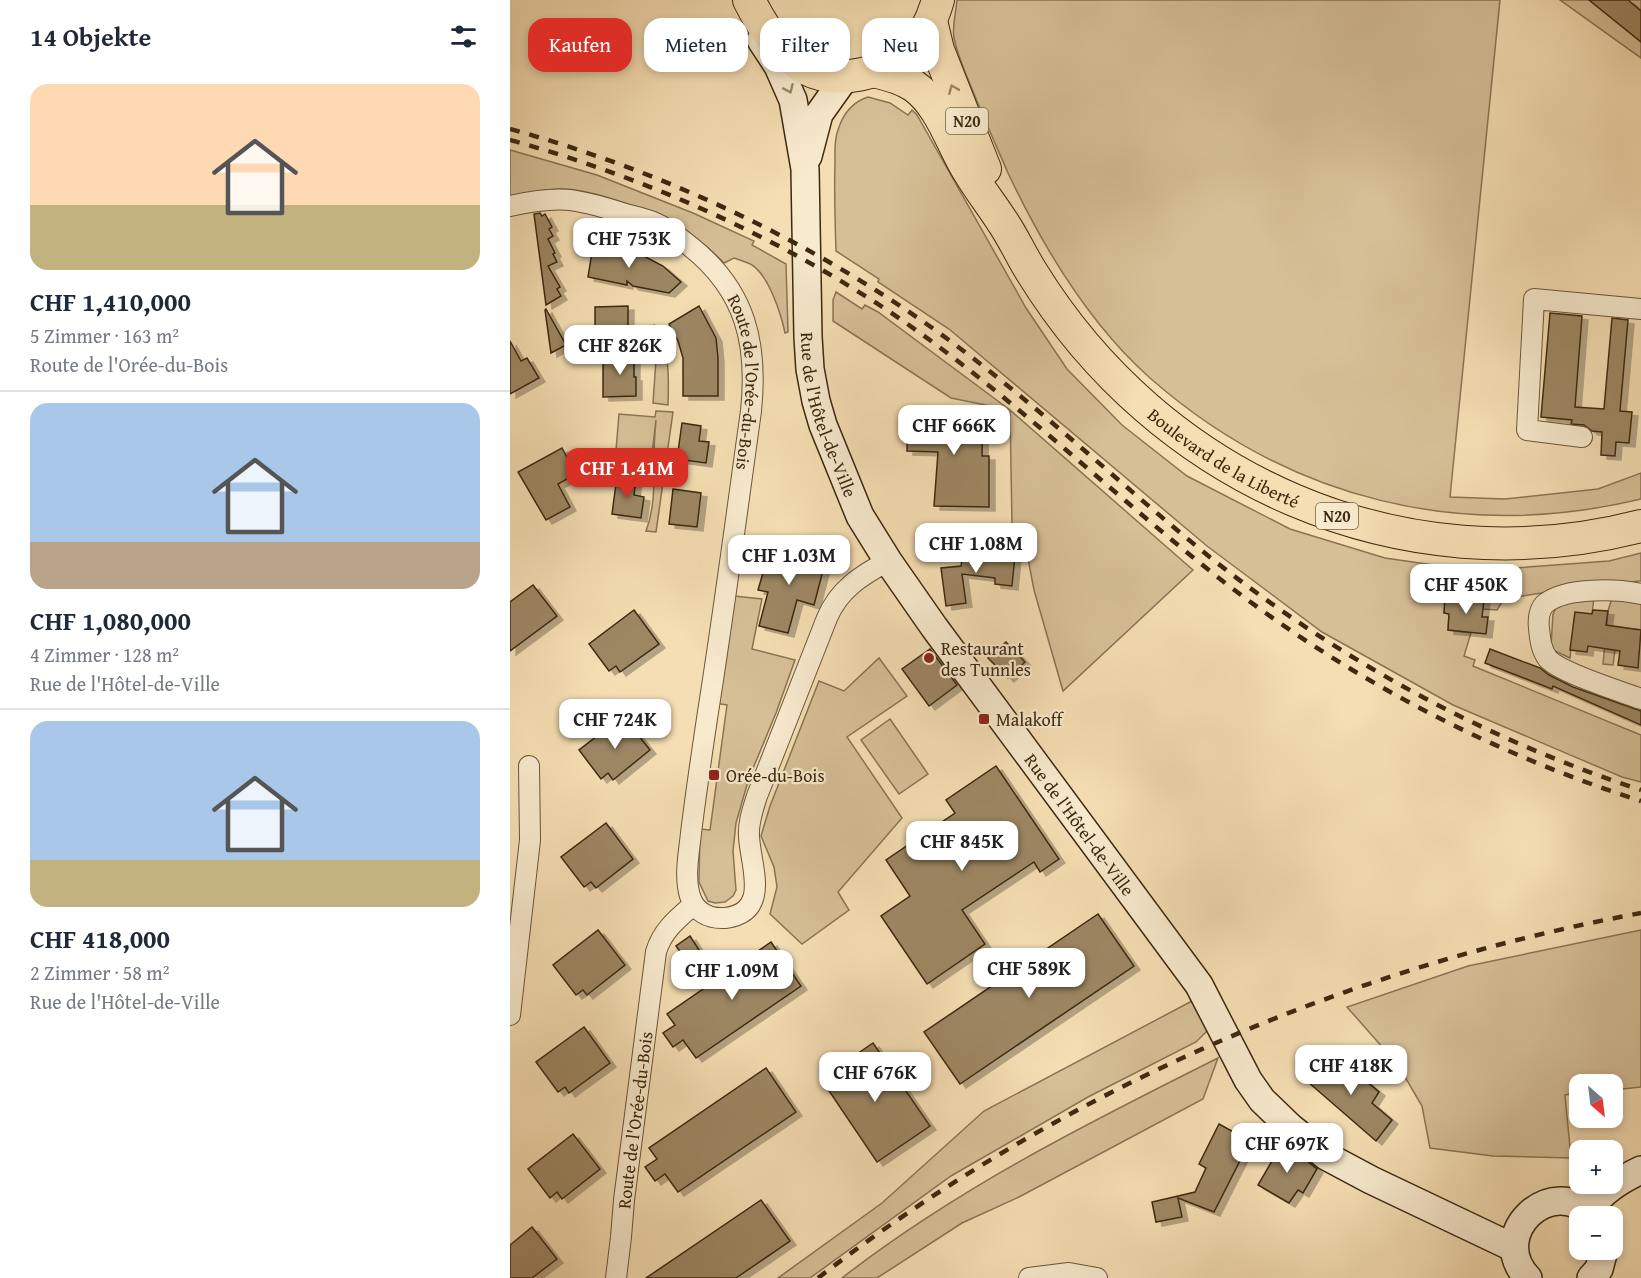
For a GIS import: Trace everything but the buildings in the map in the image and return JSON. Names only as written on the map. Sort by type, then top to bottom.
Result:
[{"type":"main road","name":"N20","points":[[747,0],[775,42],[800,66],[821,75],[860,73],[896,61],[922,36],[935,10]]},
{"type":"main road","name":"Rue de l'Hôtel-de-Ville","points":[[747,0],[747,16],[751,25],[778,66],[793,100],[805,169],[810,369],[823,425],[860,516],[934,627],[1199,985],[1248,1080],[1262,1100],[1290,1127],[1326,1156],[1390,1190],[1514,1248]]},
{"type":"main road","name":"Boulevard de la Liberté","points":[[935,10],[938,50],[975,142],[1003,222]]},
{"type":"main road","name":"Rue de l'Hôtel-de-Ville","points":[[805,169],[819,114],[860,73]]},
{"type":"main road","name":"Boulevard de la Liberté","points":[[860,73],[895,76],[914,87],[926,98],[935,109],[968,172],[1003,222],[1053,304],[1085,346],[1114,379],[1152,414],[1204,452],[1247,478],[1316,510],[1355,522],[1395,532],[1450,540],[1531,543],[1617,532],[1641,526]]},
{"type":"main road","points":[[1595,1206],[1602,1193],[1641,1170]]},
{"type":"main road","points":[[1528,1278],[1519,1267],[1514,1248],[1515,1236],[1520,1226],[1534,1209],[1545,1204],[1567,1202],[1575,1206]]},
{"type":"main road","points":[[1591,1278],[1599,1269],[1601,1260]]},
{"type":"street","name":"Route de l'Orée-du-Bois","points":[[510,206],[559,198],[581,200],[654,222],[681,239],[718,271],[734,296],[749,333],[753,357],[754,381],[694,804],[688,866],[688,885],[693,905],[668,928],[658,942],[625,1191],[616,1278]]},
{"type":"street","points":[[1582,437],[1527,430],[1534,299],[1641,309]]},
{"type":"street","points":[[693,905],[706,915],[718,918],[740,913],[750,904],[756,886],[749,835],[751,814],[827,618],[846,589],[860,577],[888,561]]},
{"type":"street","points":[[1641,594],[1589,591],[1560,597],[1545,603],[1541,608],[1539,624],[1543,651],[1550,660],[1561,668],[1641,699]]},
{"type":"street","points":[[510,1015],[530,840],[529,766]]},
{"type":"street","points":[[1029,1278],[1069,1273],[1097,1278]]},
{"type":"shaded area","points":[[957,0],[1500,0],[1450,497],[1505,499],[1598,489],[1641,473],[1641,499],[1574,511],[1508,515],[1444,512],[1380,500],[1319,481],[1260,454],[1204,420],[1150,378],[1107,333],[1069,283],[1036,229],[1008,173],[955,44],[954,24]]},
{"type":"shaded area","points":[[1560,0],[1641,0],[1641,58]]},
{"type":"shaded area","points":[[868,97],[890,103],[908,115],[912,110],[917,115],[1026,308],[1067,369],[1122,425],[1187,476],[1290,529],[1385,558],[1475,571],[1609,561],[1641,553],[1641,581],[1592,585],[1504,599],[1497,610],[1483,609],[1484,600],[1446,596],[1444,613],[1449,614],[1448,630],[1471,633],[1464,656],[1475,660],[1473,666],[1641,735],[1641,782],[1622,777],[1453,705],[1322,632],[1207,546],[949,329],[836,251],[836,138],[849,109]]},
{"type":"shaded area","points":[[510,150],[597,175],[693,213],[754,241],[752,245],[786,264],[788,332],[785,333],[769,286],[758,270],[734,258],[724,263],[698,239],[657,215],[609,198],[576,190],[550,189],[510,198]]},
{"type":"shaded area","points":[[836,292],[862,309],[865,305],[878,312],[1010,410],[951,398],[833,321],[833,300]]},
{"type":"shaded area","points":[[654,325],[666,354],[668,405],[653,403],[656,360],[645,333]]},
{"type":"shaded area","points":[[1010,410],[1193,570],[1063,691],[1034,590],[1026,548],[1012,526]]},
{"type":"shaded area","points":[[656,411],[673,412],[656,532],[646,531],[653,495],[656,420],[652,453],[616,450],[619,414],[655,417]]},
{"type":"shaded area","points":[[734,596],[762,599],[752,649],[795,660],[749,778],[736,823],[733,851],[736,890],[733,896],[725,902],[715,903],[708,901],[699,882],[700,829],[710,830],[727,705],[714,703]]},
{"type":"shaded area","points":[[1594,597],[1592,614],[1575,613],[1570,658],[1553,650],[1551,646],[1553,614],[1557,606]]},
{"type":"shaded area","points":[[1612,598],[1641,604],[1641,630],[1618,627],[1613,665],[1603,664],[1608,611]]},
{"type":"shaded area","points":[[879,658],[907,696],[847,737],[902,818],[838,892],[849,910],[802,944],[770,914],[777,887],[774,867],[761,836],[770,806],[819,681],[844,691]]},
{"type":"shaded area","points":[[890,719],[928,774],[899,794],[861,740]]},
{"type":"shaded area","points":[[1641,930],[1641,1087],[1623,1089],[1623,1074],[1569,1074],[1569,1094],[1565,1095],[1569,1158],[1493,1156],[1430,1148],[1422,1106],[1398,1065],[1347,1007],[1468,966]]},
{"type":"shaded area","points":[[1192,1001],[1203,1009],[1209,1029],[1196,1042],[1088,1097],[951,1176],[810,1278],[778,1278],[882,1203],[984,1111]]},
{"type":"shaded area","points":[[1218,1058],[1203,1099],[1019,1197],[962,1223],[877,1278],[842,1278],[886,1245],[978,1186],[1072,1132]]},
{"type":"railway","points":[[510,129],[617,163],[670,184],[773,231],[822,258],[871,287],[957,346],[1033,406],[1216,562],[1314,633],[1418,695],[1472,722],[1584,770],[1641,790]]},
{"type":"railway","points":[[510,140],[659,190],[754,233],[846,284],[890,312],[973,373],[1210,571],[1309,643],[1415,706],[1470,733],[1583,781],[1641,801]]},
{"type":"railway","points":[[818,1278],[910,1211],[1006,1150],[1106,1095],[1208,1046],[1313,1004],[1421,967],[1530,937],[1641,913]]},
{"type":"place","name":"Restaurant des Tunnles","points":[[929,658]]},
{"type":"place","name":"Malakoff","points":[[984,719]]},
{"type":"place","name":"Orée-du-Bois","points":[[714,775]]}]
